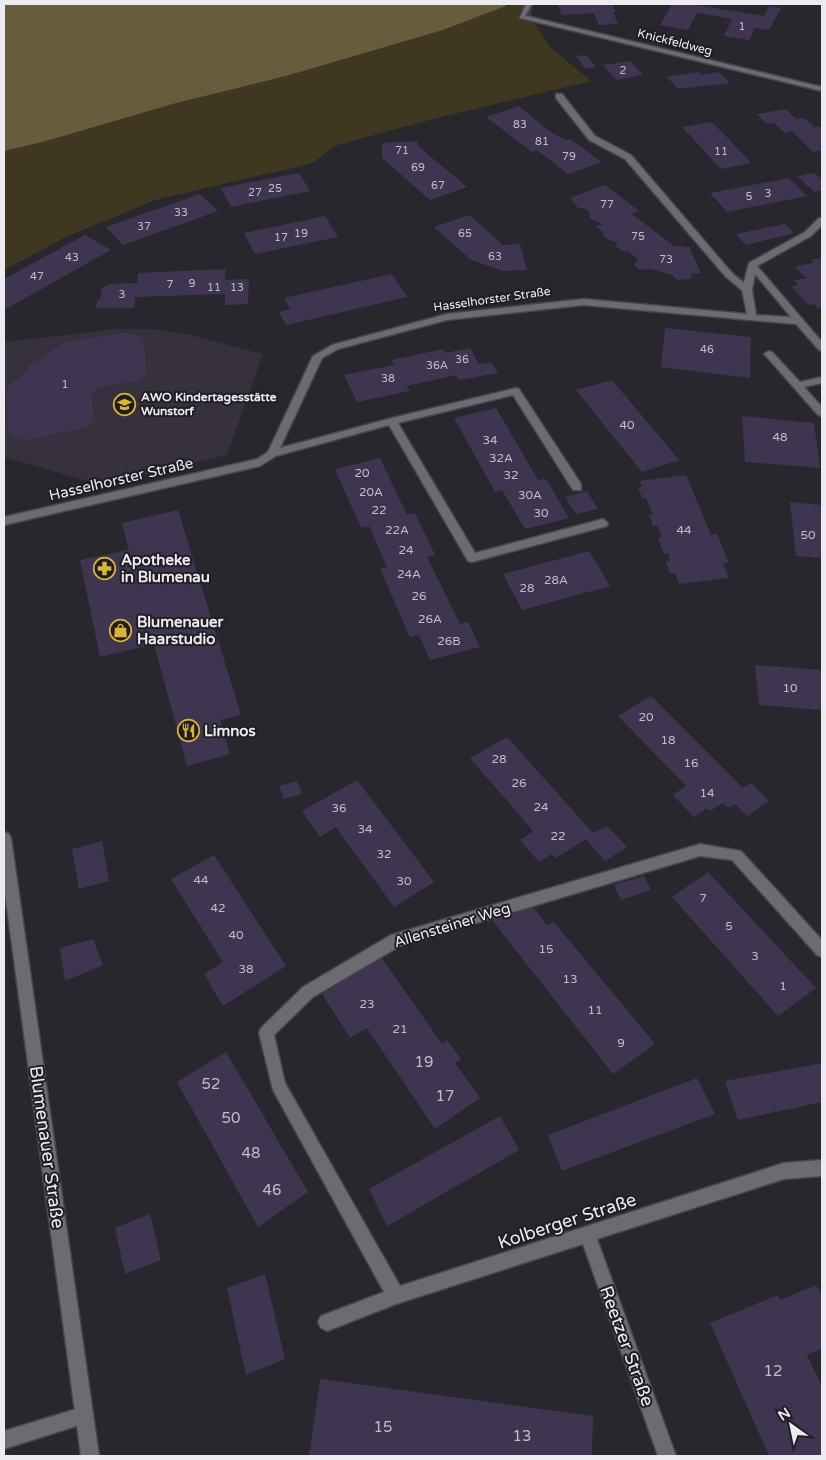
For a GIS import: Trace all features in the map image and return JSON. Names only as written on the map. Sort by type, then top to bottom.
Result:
[{"type":"street","name":"Knickfeldweg","points":[[529,4],[522,17],[822,89]]},
{"type":"street","points":[[559,96],[592,138],[628,157],[729,275],[747,290]]},
{"type":"street","points":[[752,317],[747,290],[752,265],[808,234],[822,220]]},
{"type":"street","points":[[752,265],[822,348]]},
{"type":"street","name":"Hasselhorster Straße","points":[[272,454],[318,356],[335,347],[447,317],[584,302],[800,321]]},
{"type":"street","points":[[769,354],[822,413]]},
{"type":"street","points":[[797,386],[822,380]]},
{"type":"street","name":"Hasselhorster Straße","points":[[4,521],[251,464],[272,454],[392,421],[516,392],[577,487]]},
{"type":"street","points":[[392,421],[472,558],[603,523]]},
{"type":"street","name":"Blumenauer Straße","points":[[4,838],[90,1456]]},
{"type":"street","name":"Allensteiner Weg","points":[[396,1296],[278,1085],[266,1034],[308,992],[396,940],[700,850],[736,856],[822,950]]},
{"type":"street","name":"Kolberger Straße","points":[[327,1322],[396,1296],[588,1236],[784,1171],[822,1168]]},
{"type":"street","name":"Reetzer Straße","points":[[588,1236],[667,1456]]},
{"type":"street","points":[[4,1440],[83,1416]]},
{"type":"shaded area","points":[[4,4],[506,4],[506,6],[443,30],[290,75],[173,104],[43,142],[4,151]]},
{"type":"shaded area","points":[[532,4],[532,20],[550,47],[591,81],[433,119],[334,146],[313,163],[155,200],[66,237],[4,270],[4,151],[43,142],[173,104],[291,75],[443,30],[506,6]]},
{"type":"shaded area","name":"AWO Kindertagesstätte Wunstorf","points":[[117,329],[153,329],[186,334],[263,354],[227,455],[102,485],[4,457],[4,342]]},
{"type":"building","points":[[557,4],[612,4],[616,12],[613,12],[618,24],[599,25],[594,13],[562,15]]},
{"type":"building","points":[[672,4],[689,4],[764,16],[769,6],[781,8],[769,30],[755,28],[749,40],[724,36],[730,23],[725,23],[731,22],[732,19],[697,13],[688,30],[660,25]]},
{"type":"building","points":[[586,55],[596,67],[585,68],[576,56]]},
{"type":"building","points":[[630,61],[643,75],[616,80],[603,65]]},
{"type":"building","points":[[698,72],[701,75],[719,72],[730,83],[678,89],[667,77]]},
{"type":"building","points":[[519,106],[549,131],[566,140],[570,139],[602,162],[568,174],[537,150],[532,152],[486,117]]},
{"type":"building","points":[[786,109],[796,119],[804,118],[814,127],[822,127],[822,150],[813,152],[792,131],[785,133],[774,123],[767,124],[757,114]]},
{"type":"building","points":[[711,122],[751,163],[721,169],[682,127]]},
{"type":"building","points":[[417,141],[419,147],[467,187],[430,200],[382,158],[382,143]]},
{"type":"building","points":[[299,173],[310,191],[231,207],[221,188]]},
{"type":"building","points":[[815,173],[822,180],[822,190],[814,192],[798,176]]},
{"type":"building","points":[[789,178],[807,196],[727,212],[710,193]]},
{"type":"building","points":[[605,185],[639,211],[632,214],[674,246],[689,247],[701,273],[690,274],[693,276],[689,279],[679,280],[674,278],[673,275],[650,269],[640,270],[634,265],[639,260],[628,251],[622,251],[616,246],[618,243],[608,240],[603,236],[604,233],[596,226],[603,224],[594,221],[589,217],[590,213],[584,208],[578,208],[570,198]]},
{"type":"building","points":[[200,194],[218,211],[123,245],[106,227]]},
{"type":"building","points":[[469,215],[503,245],[520,244],[527,270],[503,271],[471,260],[434,227]]},
{"type":"building","points":[[325,216],[338,237],[255,254],[244,233]]},
{"type":"building","points":[[785,224],[794,233],[746,245],[736,234]]},
{"type":"building","points":[[85,235],[111,250],[4,310],[4,279]]},
{"type":"building","points":[[820,258],[822,261],[822,308],[819,309],[814,304],[808,305],[792,287],[798,285],[794,280],[808,278],[796,268],[797,266],[814,263],[811,260]]},
{"type":"building","points":[[226,269],[225,280],[249,279],[248,304],[225,305],[225,294],[135,297],[134,308],[96,308],[102,288],[109,284],[137,283],[138,273]]},
{"type":"building","points":[[392,274],[407,297],[286,325],[279,312],[290,309],[284,298]]},
{"type":"building","points":[[665,328],[751,337],[750,378],[661,367]]},
{"type":"building","points":[[128,332],[143,338],[147,373],[138,381],[99,387],[91,394],[94,420],[85,428],[25,440],[8,432],[6,388],[30,368],[27,367],[35,360],[38,362],[62,343]]},
{"type":"building","points":[[470,348],[479,364],[491,362],[498,373],[459,380],[456,375],[407,386],[410,391],[357,402],[344,375],[394,365],[392,360],[443,349],[445,353]]},
{"type":"building","points":[[612,380],[679,460],[642,472],[576,390]]},
{"type":"building","points":[[496,408],[538,480],[546,479],[569,518],[525,529],[502,490],[495,492],[454,418]]},
{"type":"building","points":[[742,416],[814,423],[820,468],[745,462]]},
{"type":"building","points":[[380,458],[407,515],[415,513],[435,555],[427,557],[460,624],[468,622],[480,647],[430,660],[419,635],[410,637],[380,569],[387,567],[369,526],[361,528],[335,469]]},
{"type":"building","points":[[686,475],[711,535],[717,534],[729,563],[723,563],[729,578],[679,584],[675,573],[670,574],[666,561],[670,561],[668,553],[664,554],[658,538],[662,537],[657,526],[653,526],[649,515],[653,515],[646,498],[642,498],[638,487],[642,487],[640,481]]},
{"type":"building","points":[[587,491],[598,509],[576,514],[565,497]]},
{"type":"building","points":[[790,502],[822,505],[822,558],[796,556]]},
{"type":"building","points":[[178,510],[241,715],[220,720],[230,754],[187,766],[154,644],[100,657],[80,560],[129,550],[122,523]]},
{"type":"building","points":[[589,551],[610,586],[522,610],[503,574]]},
{"type":"building","points":[[755,665],[822,670],[822,710],[759,705]]},
{"type":"building","points":[[651,696],[743,788],[751,783],[769,801],[747,816],[735,804],[728,808],[723,803],[710,811],[707,808],[694,817],[673,795],[686,786],[618,716]]},
{"type":"building","points":[[507,737],[593,833],[607,826],[627,847],[605,861],[586,839],[556,858],[552,854],[539,862],[520,840],[533,831],[470,758]]},
{"type":"building","points":[[357,780],[434,882],[394,907],[336,827],[320,837],[302,811]]},
{"type":"building","points":[[297,781],[302,794],[284,799],[279,786]]},
{"type":"building","points":[[102,841],[109,881],[79,889],[72,849]]},
{"type":"building","points":[[214,855],[286,966],[223,1006],[204,974],[223,962],[171,879]]},
{"type":"building","points":[[708,872],[816,988],[778,1016],[672,897]]},
{"type":"building","points":[[644,876],[651,890],[621,900],[614,885]]},
{"type":"building","points":[[533,907],[547,925],[554,922],[655,1044],[613,1074],[492,920]]},
{"type":"building","points":[[93,939],[103,965],[65,981],[60,948]]},
{"type":"building","points":[[381,957],[442,1044],[447,1040],[461,1059],[455,1063],[480,1098],[435,1129],[367,1028],[350,1038],[322,994]]},
{"type":"building","points":[[226,1052],[308,1192],[258,1227],[177,1082]]},
{"type":"building","points":[[822,1063],[822,1102],[776,1112],[772,1102],[775,1112],[738,1120],[725,1081]]},
{"type":"building","points":[[697,1078],[715,1114],[562,1171],[548,1135]]},
{"type":"building","points":[[500,1116],[519,1150],[387,1226],[369,1189]]},
{"type":"building","points":[[150,1214],[161,1260],[125,1274],[115,1228]]},
{"type":"building","points":[[265,1274],[285,1359],[246,1375],[227,1288]]},
{"type":"building","points":[[816,1285],[822,1295],[822,1349],[807,1355],[822,1387],[822,1456],[769,1456],[710,1323],[778,1295],[780,1300]]},
{"type":"building","points":[[320,1379],[593,1416],[592,1456],[309,1456]]},
{"type":"place","name":"AWO Kindertagesstätte Wunstorf","points":[[125,404]]},
{"type":"place","name":"Apotheke in Blumenau","points":[[105,569]]},
{"type":"place","name":"Blumenauer Haarstudio","points":[[121,631]]},
{"type":"place","name":"Limnos","points":[[188,731]]}]
